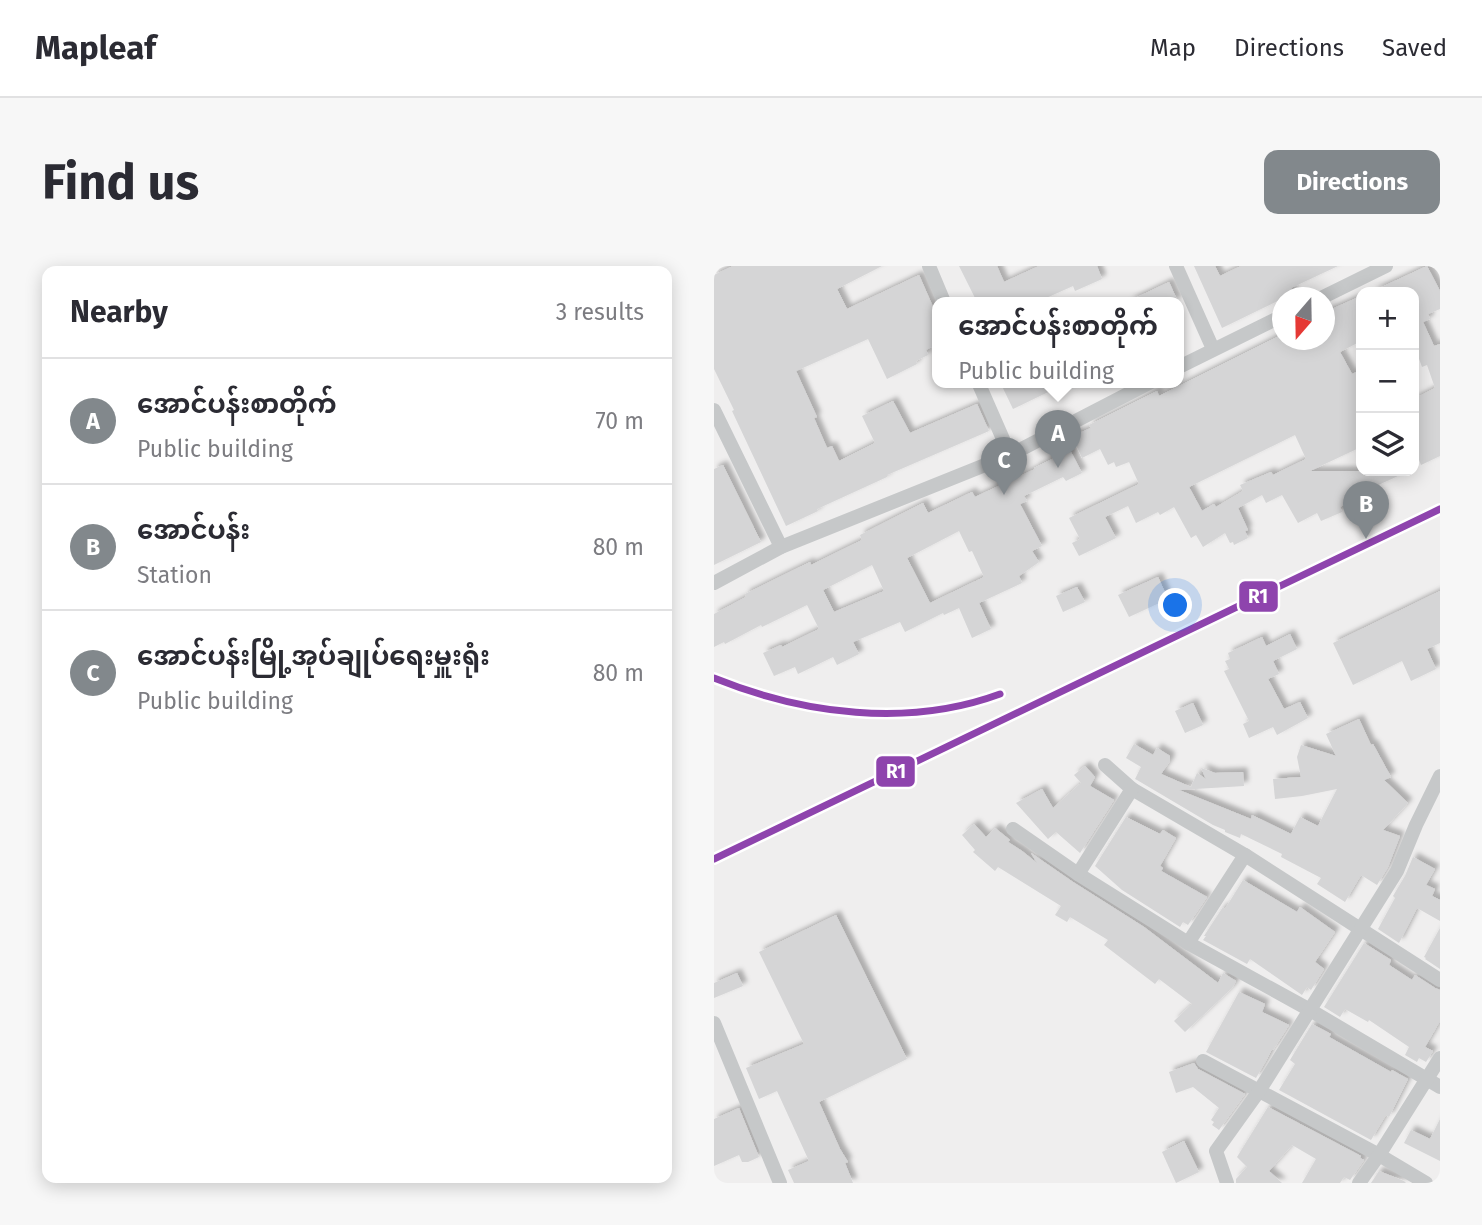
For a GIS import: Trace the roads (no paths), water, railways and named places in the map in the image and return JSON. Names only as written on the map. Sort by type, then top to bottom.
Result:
[{"type":"street","points":[[929,266],[942,297]]},
{"type":"street","points":[[1176,266],[1213,349]]},
{"type":"street","points":[[1335,291],[1386,266]]},
{"type":"street","points":[[1184,365],[1272,321]]},
{"type":"street","points":[[981,388],[1010,455]]},
{"type":"street","points":[[714,583],[780,547],[1010,455],[1139,388]]},
{"type":"street","points":[[714,410],[780,547]]},
{"type":"street","points":[[1105,765],[1132,789],[1245,855],[1440,980]]},
{"type":"street","points":[[1227,1183],[1216,1151],[1259,1091],[1397,871],[1440,776]]},
{"type":"street","points":[[1078,874],[1132,789]]},
{"type":"street","points":[[1013,829],[1078,874],[1188,943],[1310,1010],[1440,1087]]},
{"type":"street","points":[[1188,943],[1245,855]]},
{"type":"street","points":[[714,1023],[780,1183]]},
{"type":"street","points":[[1359,1183],[1440,1058]]},
{"type":"street","points":[[1203,1061],[1426,1183]]},
{"type":"place","name":"အောင်ပန်းစာတိုက်","points":[[1058,468]]},
{"type":"place","name":"အောင်ပန်းမြို့အုပ်ချုပ်ရေးမှူးရုံး","points":[[1004,495]]},
{"type":"place","name":"အောင်ပန်း","points":[[1366,539]]}]
